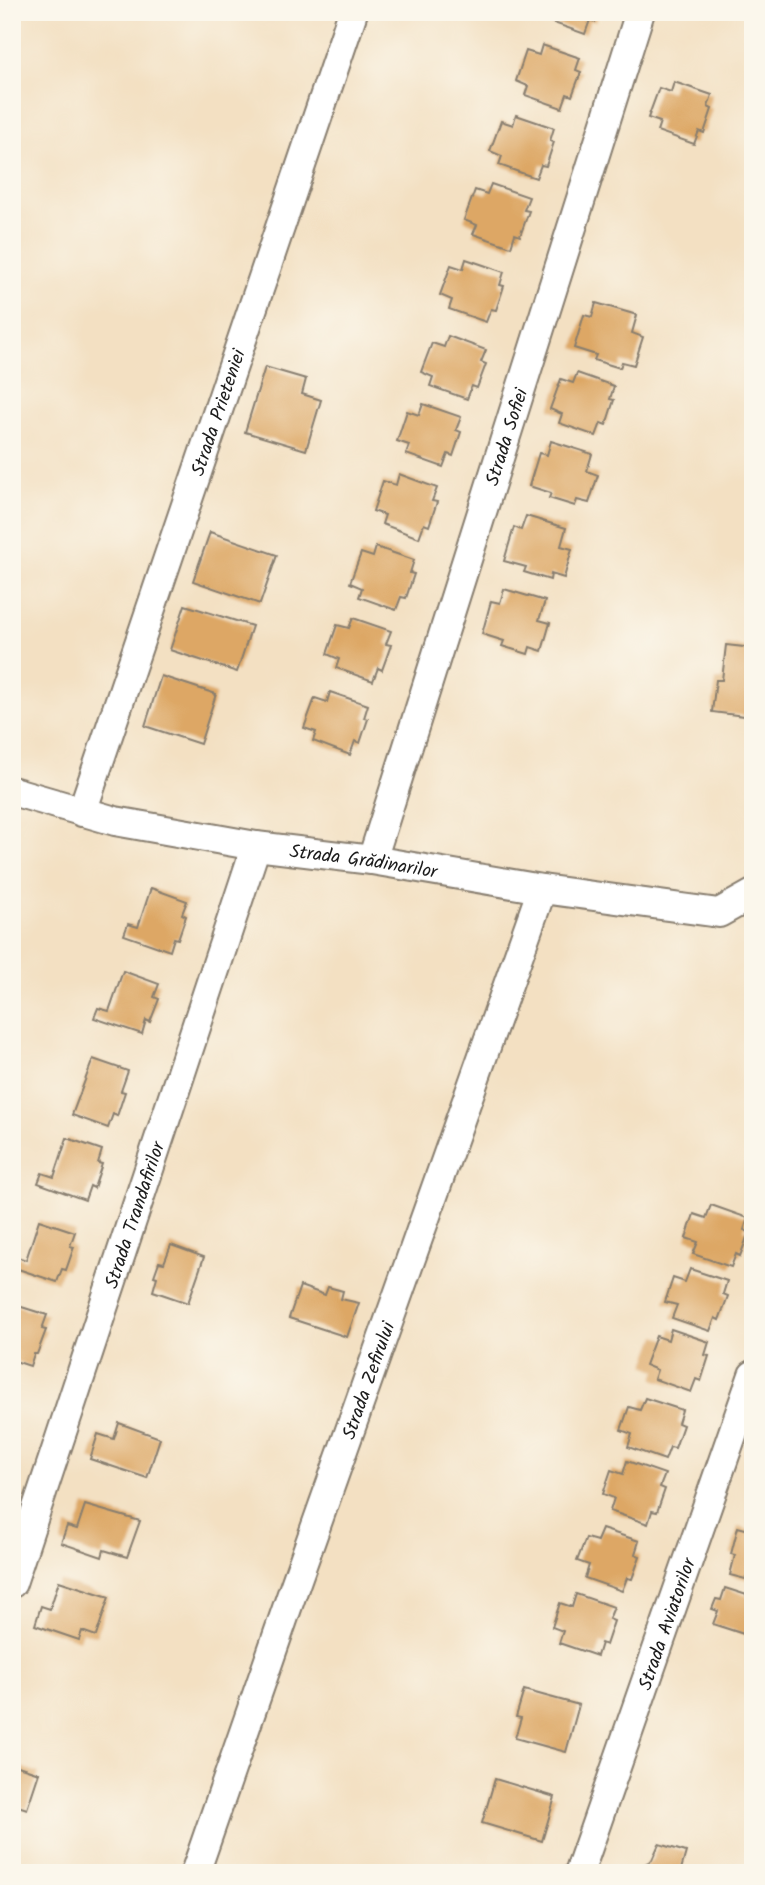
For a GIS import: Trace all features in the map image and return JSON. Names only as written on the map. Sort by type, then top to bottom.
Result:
[{"type":"street","name":"Strada Prieteniei","points":[[82,811],[353,12]]},
{"type":"street","name":"Strada Sofiei","points":[[372,860],[640,12]]},
{"type":"street","name":"Strada Grădinarilor","points":[[12,791],[115,821],[256,846],[372,860],[542,889],[719,913],[753,894]]},
{"type":"street","name":"Strada Trandafirilor","points":[[12,1583],[256,846]]},
{"type":"street","name":"Strada Zefirului","points":[[195,1873],[542,889]]},
{"type":"street","name":"Strada Aviatorilor","points":[[579,1873],[753,1375]]},
{"type":"building","points":[[551,12],[598,12],[595,22],[590,20],[585,34],[548,21]]},
{"type":"building","points":[[542,45],[580,58],[576,70],[581,72],[572,96],[567,94],[562,108],[525,95],[528,86],[516,81],[526,51],[539,55]]},
{"type":"building","points":[[674,82],[712,95],[708,107],[712,109],[704,133],[699,131],[694,144],[657,131],[660,122],[648,118],[659,88],[671,92]]},
{"type":"building","points":[[516,115],[554,128],[550,141],[554,142],[546,166],[541,165],[536,178],[499,165],[502,156],[490,151],[501,121],[513,125]]},
{"type":"building","points":[[491,184],[529,197],[524,210],[529,211],[520,236],[515,234],[511,247],[473,234],[477,225],[464,220],[475,190],[487,194]]},
{"type":"building","points":[[466,259],[504,272],[500,285],[504,286],[496,310],[491,309],[486,322],[449,309],[452,300],[440,295],[451,265],[463,269]]},
{"type":"building","points":[[596,303],[637,315],[632,333],[643,337],[634,365],[622,362],[620,368],[594,360],[596,355],[574,348],[584,315],[592,317]]},
{"type":"building","points":[[448,336],[486,350],[481,362],[486,364],[477,388],[472,386],[467,399],[430,386],[433,377],[421,372],[432,343],[444,347]]},
{"type":"building","points":[[265,367],[306,379],[302,394],[321,400],[306,450],[245,432]]},
{"type":"building","points":[[577,373],[614,386],[610,399],[614,400],[606,425],[601,423],[596,436],[559,423],[562,414],[550,409],[561,379],[573,383]]},
{"type":"building","points":[[423,404],[461,417],[456,430],[461,432],[453,456],[448,454],[443,467],[406,454],[409,445],[397,441],[407,411],[419,415]]},
{"type":"building","points":[[551,441],[592,454],[587,471],[598,475],[589,503],[577,500],[575,506],[549,498],[551,493],[529,486],[539,453],[547,455]]},
{"type":"building","points":[[399,474],[437,488],[432,501],[437,502],[429,526],[424,524],[419,538],[382,524],[385,515],[373,511],[383,481],[396,485]]},
{"type":"building","points":[[526,516],[566,528],[561,546],[572,549],[564,578],[551,574],[550,580],[524,572],[526,567],[504,561],[514,527],[521,530]]},
{"type":"building","points":[[210,532],[277,555],[260,604],[193,581]]},
{"type":"building","points":[[376,547],[414,560],[410,573],[414,574],[406,598],[401,597],[396,610],[359,597],[362,588],[350,583],[361,553],[373,557]]},
{"type":"building","points":[[504,589],[545,601],[539,620],[550,623],[542,651],[530,647],[528,654],[502,646],[504,641],[482,634],[491,601],[500,603]]},
{"type":"building","points":[[185,605],[252,626],[237,672],[170,650]]},
{"type":"building","points":[[353,618],[391,631],[386,644],[391,645],[382,670],[378,668],[373,681],[336,668],[339,659],[327,654],[337,625],[349,628]]},
{"type":"building","points":[[726,645],[753,648],[753,717],[712,712],[716,680],[722,680]]},
{"type":"building","points":[[161,676],[216,694],[200,744],[145,726]]},
{"type":"building","points":[[330,692],[368,705],[364,718],[368,719],[360,743],[355,741],[350,755],[313,741],[316,732],[304,728],[315,698],[327,702]]},
{"type":"building","points":[[151,888],[187,901],[182,914],[186,916],[178,939],[174,938],[170,951],[124,935],[128,924],[138,927]]},
{"type":"building","points":[[123,971],[159,984],[154,997],[159,999],[150,1022],[146,1020],[142,1034],[94,1018],[98,1008],[109,1011]]},
{"type":"building","points":[[93,1059],[128,1071],[117,1116],[113,1114],[108,1128],[72,1115]]},
{"type":"building","points":[[67,1138],[102,1150],[98,1163],[102,1164],[94,1188],[90,1186],[85,1200],[38,1183],[42,1173],[54,1177]]},
{"type":"building","points":[[711,1205],[748,1218],[744,1230],[749,1232],[740,1256],[736,1254],[731,1267],[693,1254],[698,1242],[686,1238],[694,1214],[706,1218]]},
{"type":"building","points":[[39,1220],[75,1232],[70,1246],[74,1247],[66,1270],[62,1269],[57,1282],[12,1267],[15,1256],[26,1260]]},
{"type":"building","points":[[171,1245],[204,1257],[188,1303],[153,1291],[159,1262],[164,1263]]},
{"type":"building","points":[[690,1269],[727,1281],[723,1294],[728,1296],[719,1320],[715,1318],[710,1331],[672,1318],[677,1305],[665,1302],[673,1278],[685,1282]]},
{"type":"building","points":[[300,1286],[325,1295],[328,1287],[343,1291],[341,1299],[359,1303],[347,1337],[289,1318]]},
{"type":"building","points":[[12,1304],[47,1315],[42,1329],[46,1330],[30,1366],[12,1360]]},
{"type":"building","points":[[671,1329],[709,1342],[705,1355],[709,1356],[701,1381],[696,1379],[691,1392],[654,1379],[657,1370],[645,1365],[656,1336],[668,1340]]},
{"type":"building","points":[[645,1398],[682,1410],[678,1423],[683,1425],[675,1448],[670,1447],[665,1460],[628,1447],[632,1434],[621,1430],[629,1407],[640,1410]]},
{"type":"building","points":[[119,1423],[160,1438],[147,1478],[90,1459],[98,1434],[114,1439]]},
{"type":"building","points":[[627,1461],[665,1474],[660,1487],[665,1489],[657,1512],[652,1511],[648,1524],[610,1511],[614,1498],[603,1494],[611,1470],[623,1474]]},
{"type":"building","points":[[85,1505],[140,1521],[127,1557],[104,1550],[102,1557],[61,1543],[67,1526],[77,1529]]},
{"type":"building","points":[[738,1527],[753,1531],[753,1581],[730,1575],[735,1555],[731,1554]]},
{"type":"building","points":[[602,1529],[639,1541],[635,1554],[640,1556],[632,1579],[627,1578],[622,1591],[585,1578],[589,1565],[577,1561],[586,1538],[597,1541]]},
{"type":"building","points":[[59,1581],[109,1597],[96,1636],[82,1631],[79,1640],[35,1625],[41,1606],[50,1609]]},
{"type":"building","points":[[725,1588],[753,1597],[753,1637],[713,1624],[718,1611],[712,1609],[716,1599],[721,1600]]},
{"type":"building","points":[[576,1594],[614,1607],[609,1619],[614,1621],[606,1645],[601,1643],[597,1656],[559,1643],[563,1631],[552,1627],[560,1603],[572,1607]]},
{"type":"building","points":[[524,1690],[579,1705],[566,1752],[515,1738],[521,1718],[516,1717]]},
{"type":"building","points":[[12,1764],[39,1773],[27,1809],[12,1804]]},
{"type":"building","points":[[495,1779],[555,1797],[542,1841],[482,1823]]},
{"type":"building","points":[[659,1844],[686,1852],[680,1873],[649,1873],[645,1864],[652,1860]]}]
